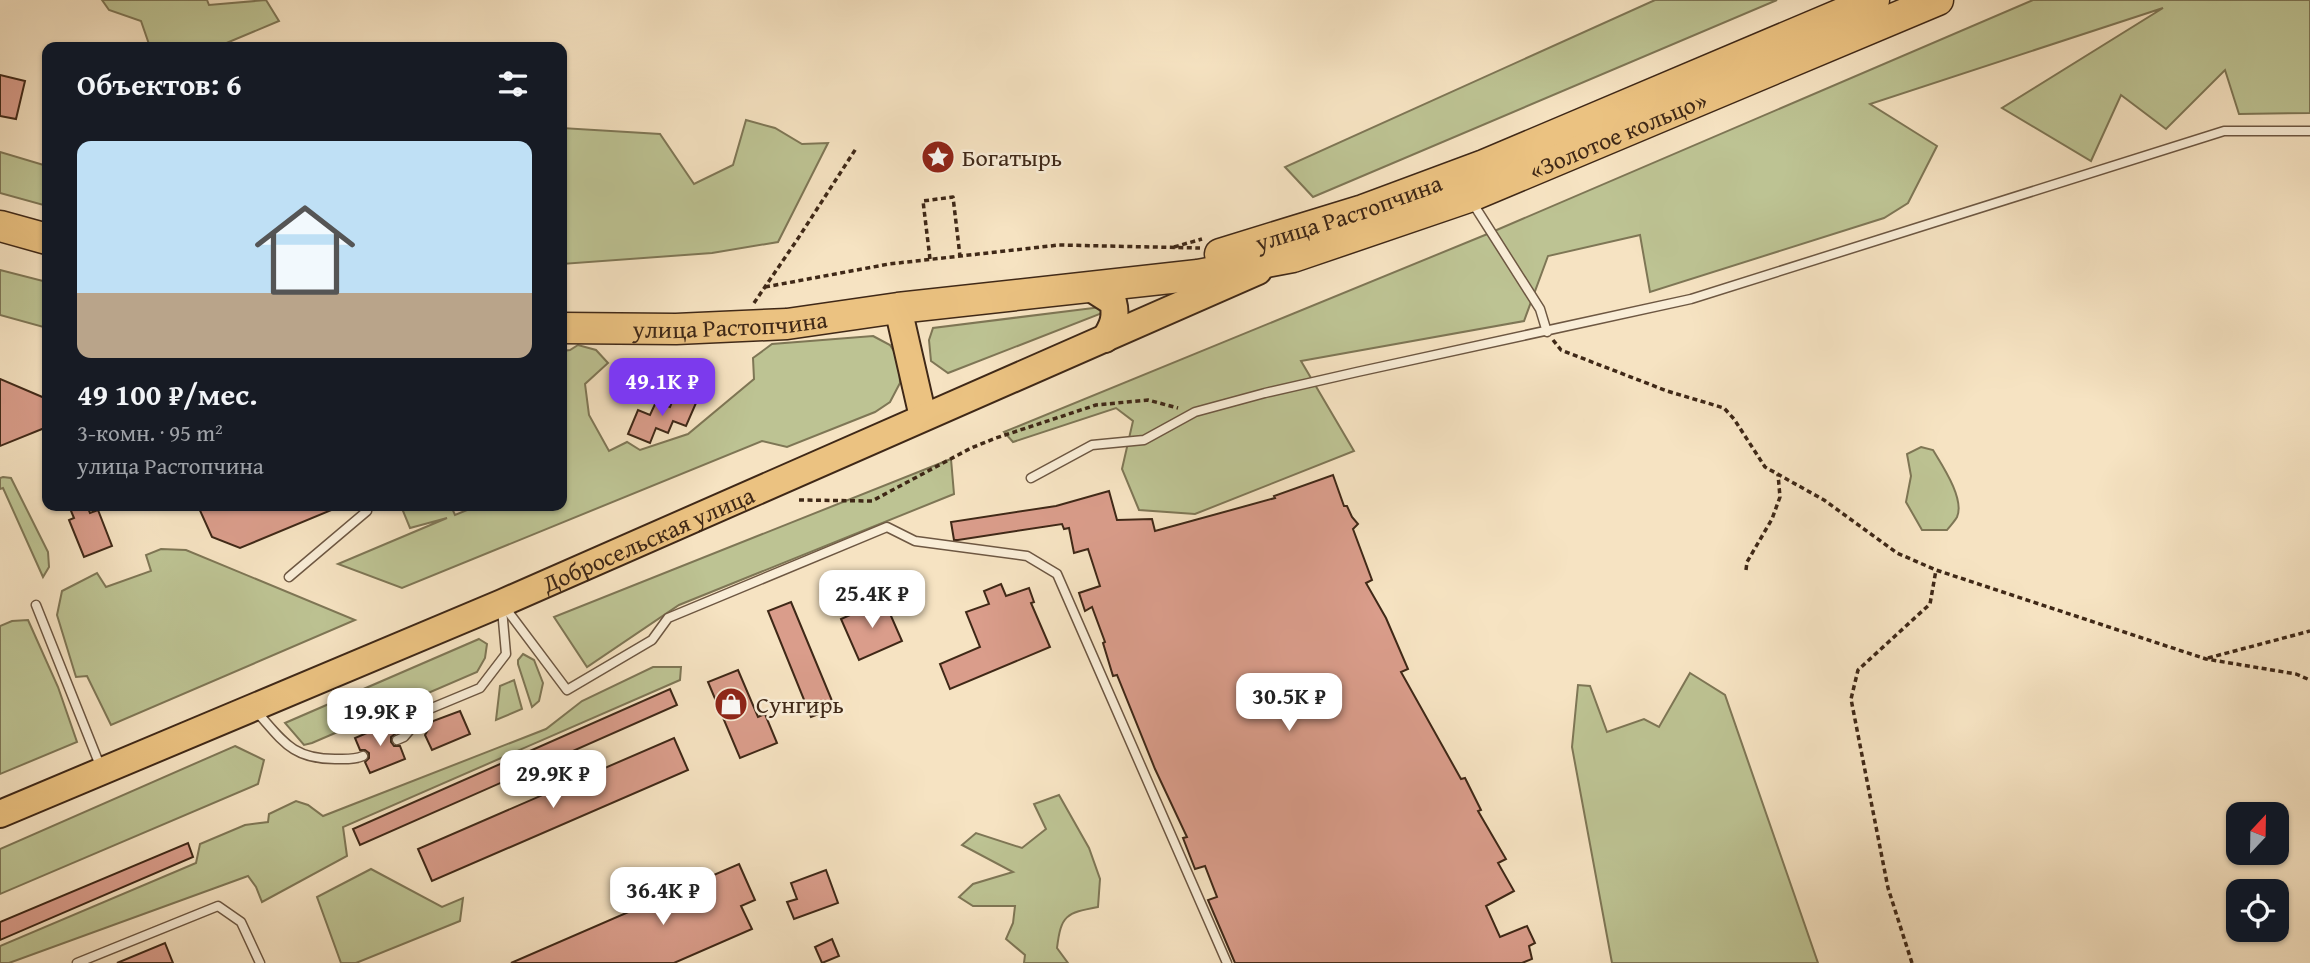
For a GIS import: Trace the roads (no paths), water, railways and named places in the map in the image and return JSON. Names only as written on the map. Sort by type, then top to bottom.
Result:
[{"type":"highway","name":"«Золотое кольцо»","points":[[1598,116],[1874,0]]},
{"type":"highway","name":"«Золотое кольцо»","points":[[1293,257],[1469,197],[1938,0]]},
{"type":"highway","name":"улица Растопчина","points":[[1091,288],[1212,257],[1363,209],[1484,164],[1598,116]]},
{"type":"highway","points":[[0,226],[42,238]]},
{"type":"highway","points":[[0,246],[42,257]]},
{"type":"highway","name":"улица Растопчина","points":[[567,328],[676,329],[787,324],[898,308],[1198,275],[1293,257]]},
{"type":"highway","name":"улица Растопчина","points":[[567,310],[756,299],[898,308]]},
{"type":"main road","name":"Добросельская улица","points":[[0,814],[502,603],[1293,257]]},
{"type":"main road","points":[[1091,288],[1113,302],[1116,313],[1105,339]]},
{"type":"main road","points":[[898,308],[923,418]]},
{"type":"lane","points":[[1031,478],[1092,445],[1144,440],[1195,412],[1318,381],[1691,299],[2224,131],[2310,131]]},
{"type":"lane","points":[[1469,197],[1540,309],[1547,332]]},
{"type":"lane","points":[[289,576],[367,511]]},
{"type":"lane","points":[[502,603],[567,690],[652,640],[668,618],[887,527],[915,541],[1027,556],[1058,574],[1227,963]]},
{"type":"lane","points":[[397,740],[404,737],[427,710],[480,688],[500,662],[506,654],[502,603]]},
{"type":"lane","points":[[36,605],[102,770]]},
{"type":"lane","points":[[252,707],[289,749],[316,759],[356,759],[363,756]]},
{"type":"lane","points":[[77,963],[218,906],[241,922],[260,963]]},
{"type":"place","name":"Богатырь","points":[[938,157]]},
{"type":"place","name":"Сунгирь","points":[[731,704]]}]
